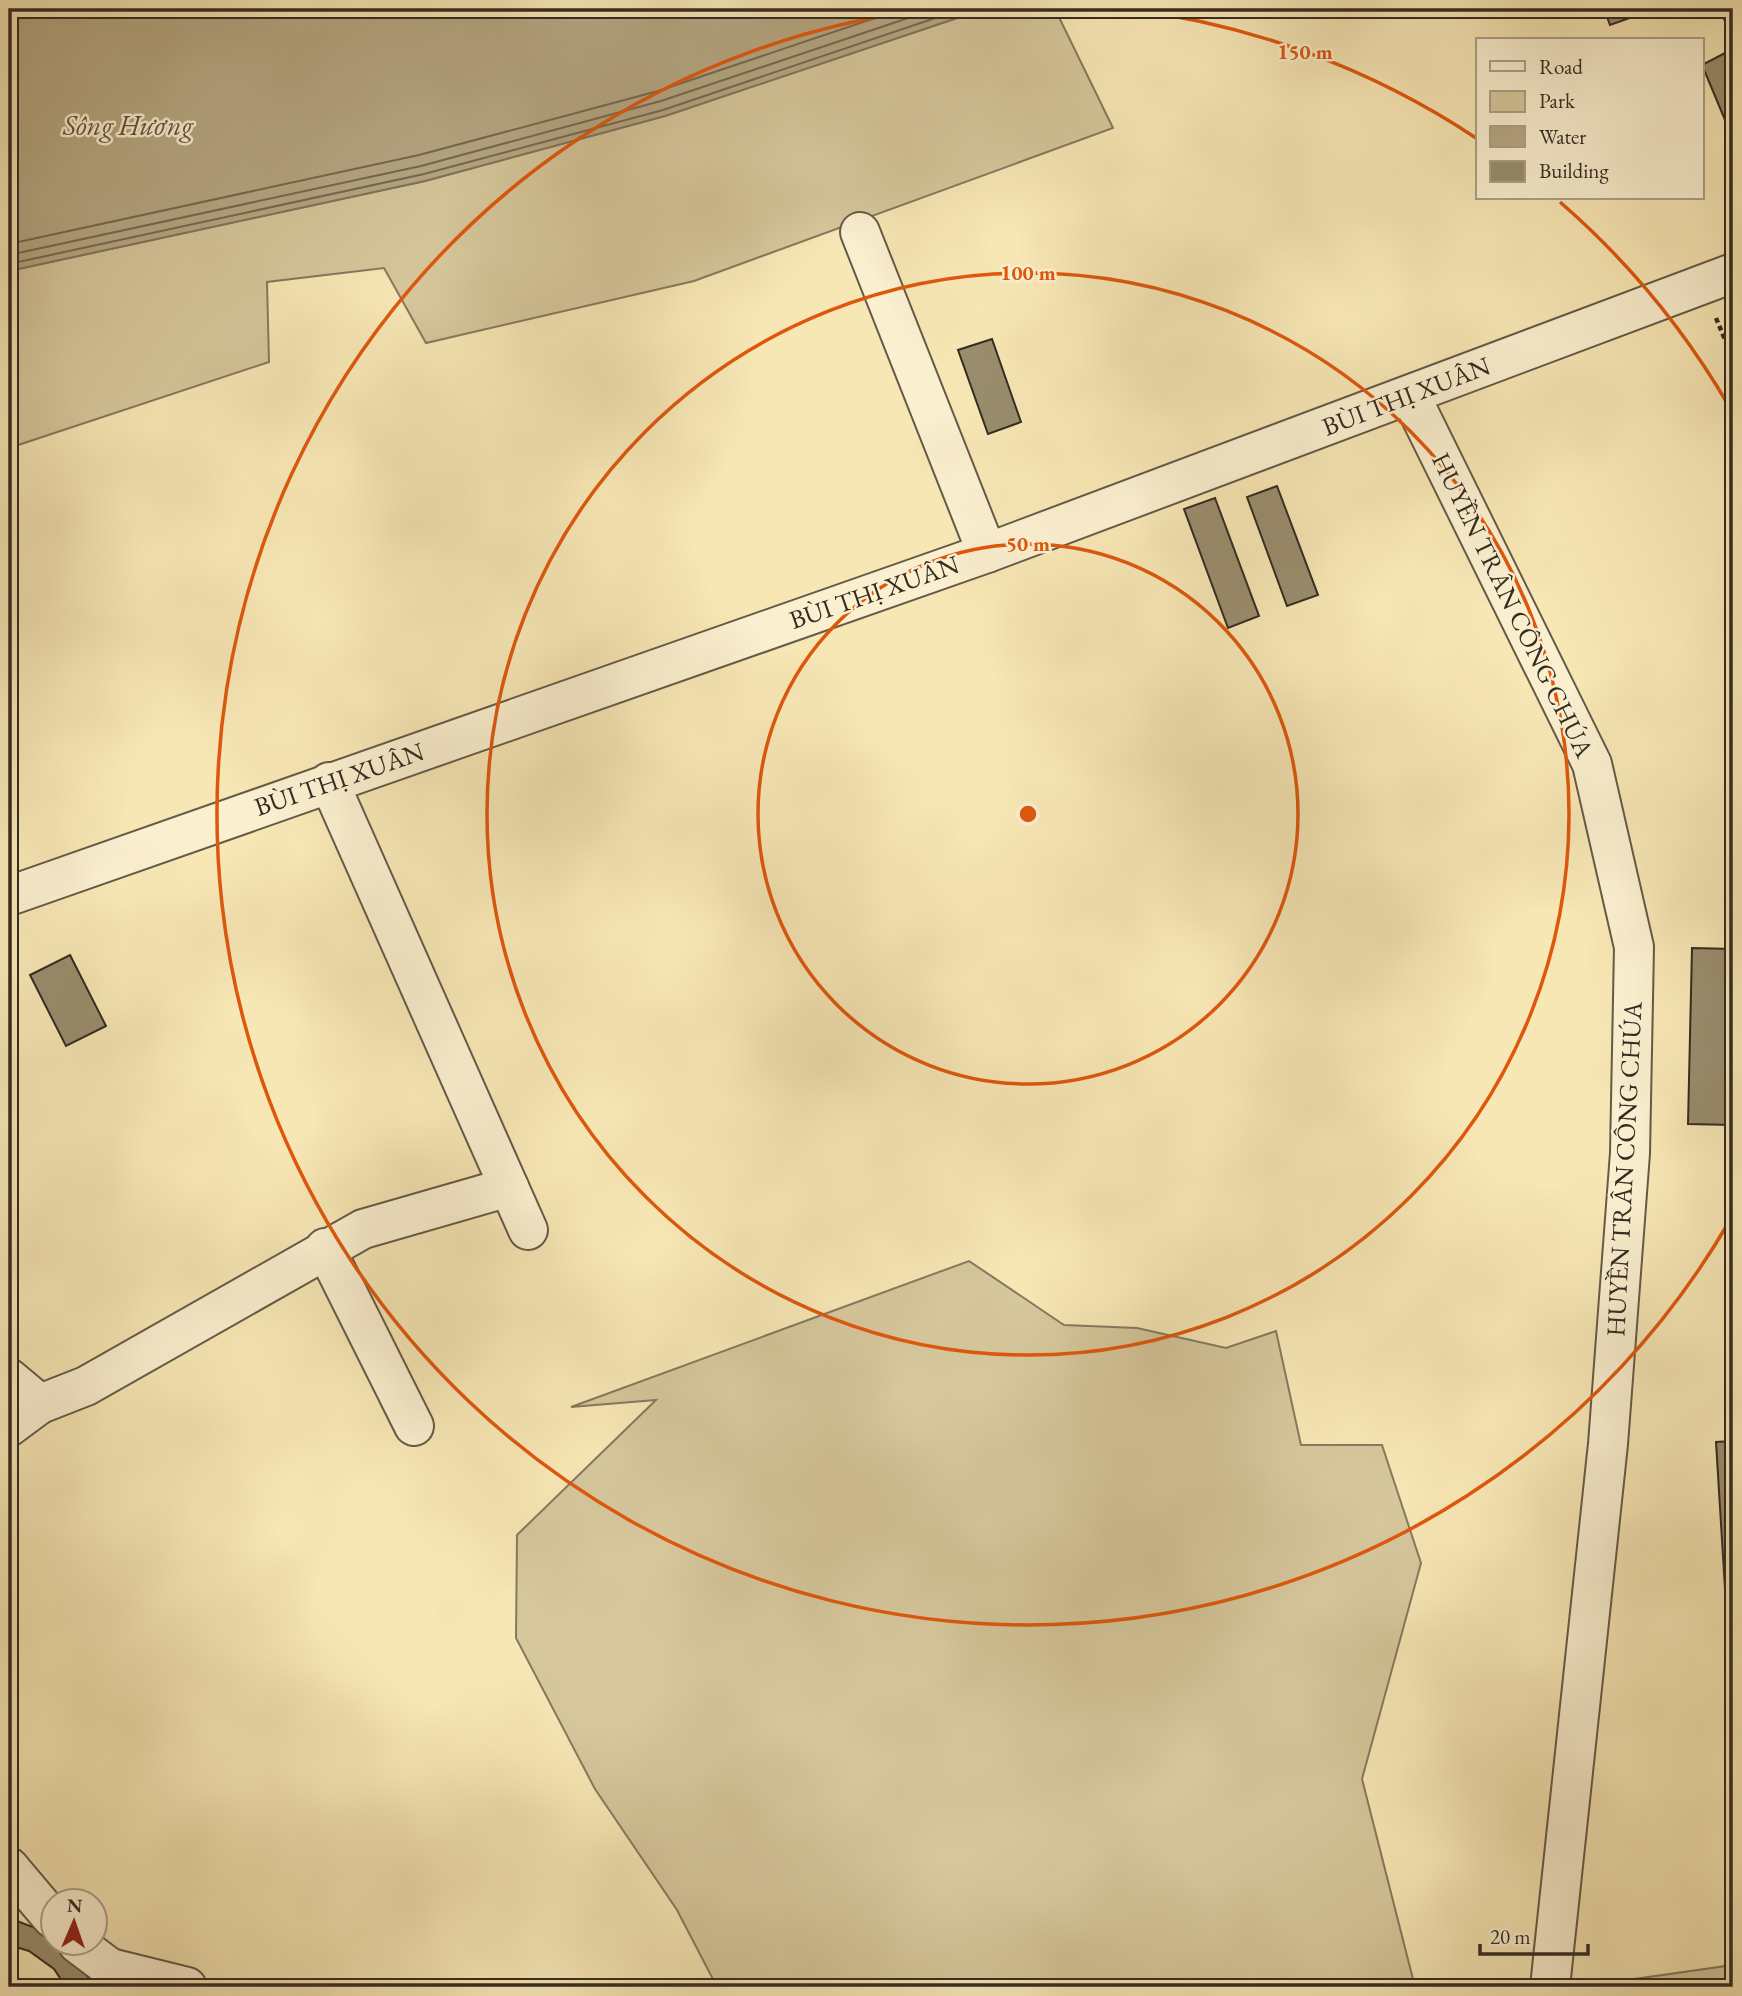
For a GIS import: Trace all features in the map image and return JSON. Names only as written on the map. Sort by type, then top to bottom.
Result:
[{"type":"street","points":[[860,232],[987,553]]},
{"type":"street","name":"BÙI THỊ XUÂN","points":[[9,896],[987,553],[1733,273]]},
{"type":"street","name":"HUYỀN TRÂN CÔNG CHÚA","points":[[1410,395],[1592,764],[1634,947],[1630,1153],[1608,1444],[1550,1987]]},
{"type":"street","points":[[329,782],[528,1230]]},
{"type":"street","points":[[9,1427],[40,1404],[96,1380],[363,1229],[416,1211],[509,1187]]},
{"type":"street","points":[[326,1248],[414,1426]]},
{"type":"street","points":[[9,1378],[40,1404]]},
{"type":"street","points":[[9,1867],[38,1901]]},
{"type":"street","points":[[92,1958],[112,1978],[187,1987]]},
{"type":"green space","points":[[984,9],[1055,9],[1113,128],[694,281],[426,343],[384,268],[267,282],[269,362],[9,448],[9,271],[425,181],[665,116]]},
{"type":"green space","points":[[969,1261],[1064,1325],[1137,1328],[1226,1348],[1276,1331],[1301,1445],[1382,1445],[1421,1563],[1362,1779],[1415,1987],[717,1987],[677,1910],[595,1789],[516,1638],[517,1535],[656,1400],[571,1407]]},
{"type":"green space","points":[[1733,1965],[1733,1987],[1578,1987]]},
{"type":"water","name":"Sông Hương","points":[[9,9],[984,9],[665,116],[425,181],[9,271]]},
{"type":"building","points":[[1604,9],[1652,9],[1652,10],[1610,25]]},
{"type":"building","points":[[1714,9],[1733,9],[1733,10],[1717,17]]},
{"type":"building","points":[[1733,14],[1733,36],[1724,19]]},
{"type":"building","points":[[1727,52],[1733,66],[1733,139],[1704,70],[1704,64]]},
{"type":"building","points":[[992,339],[1021,422],[988,434],[958,350]]},
{"type":"building","points":[[1277,486],[1318,595],[1287,606],[1247,497]]},
{"type":"building","points":[[1215,498],[1259,616],[1228,628],[1184,509]]},
{"type":"building","points":[[1692,948],[1733,949],[1733,1125],[1688,1124]]},
{"type":"building","points":[[70,955],[106,1026],[66,1046],[30,975]]},
{"type":"building","points":[[1733,1441],[1733,1622],[1727,1622],[1716,1442]]},
{"type":"building","points":[[9,1918],[38,1929],[38,1957],[29,1951],[9,1945]]},
{"type":"building","points":[[39,1958],[76,1958],[94,1987],[66,1987],[54,1969]]}]
